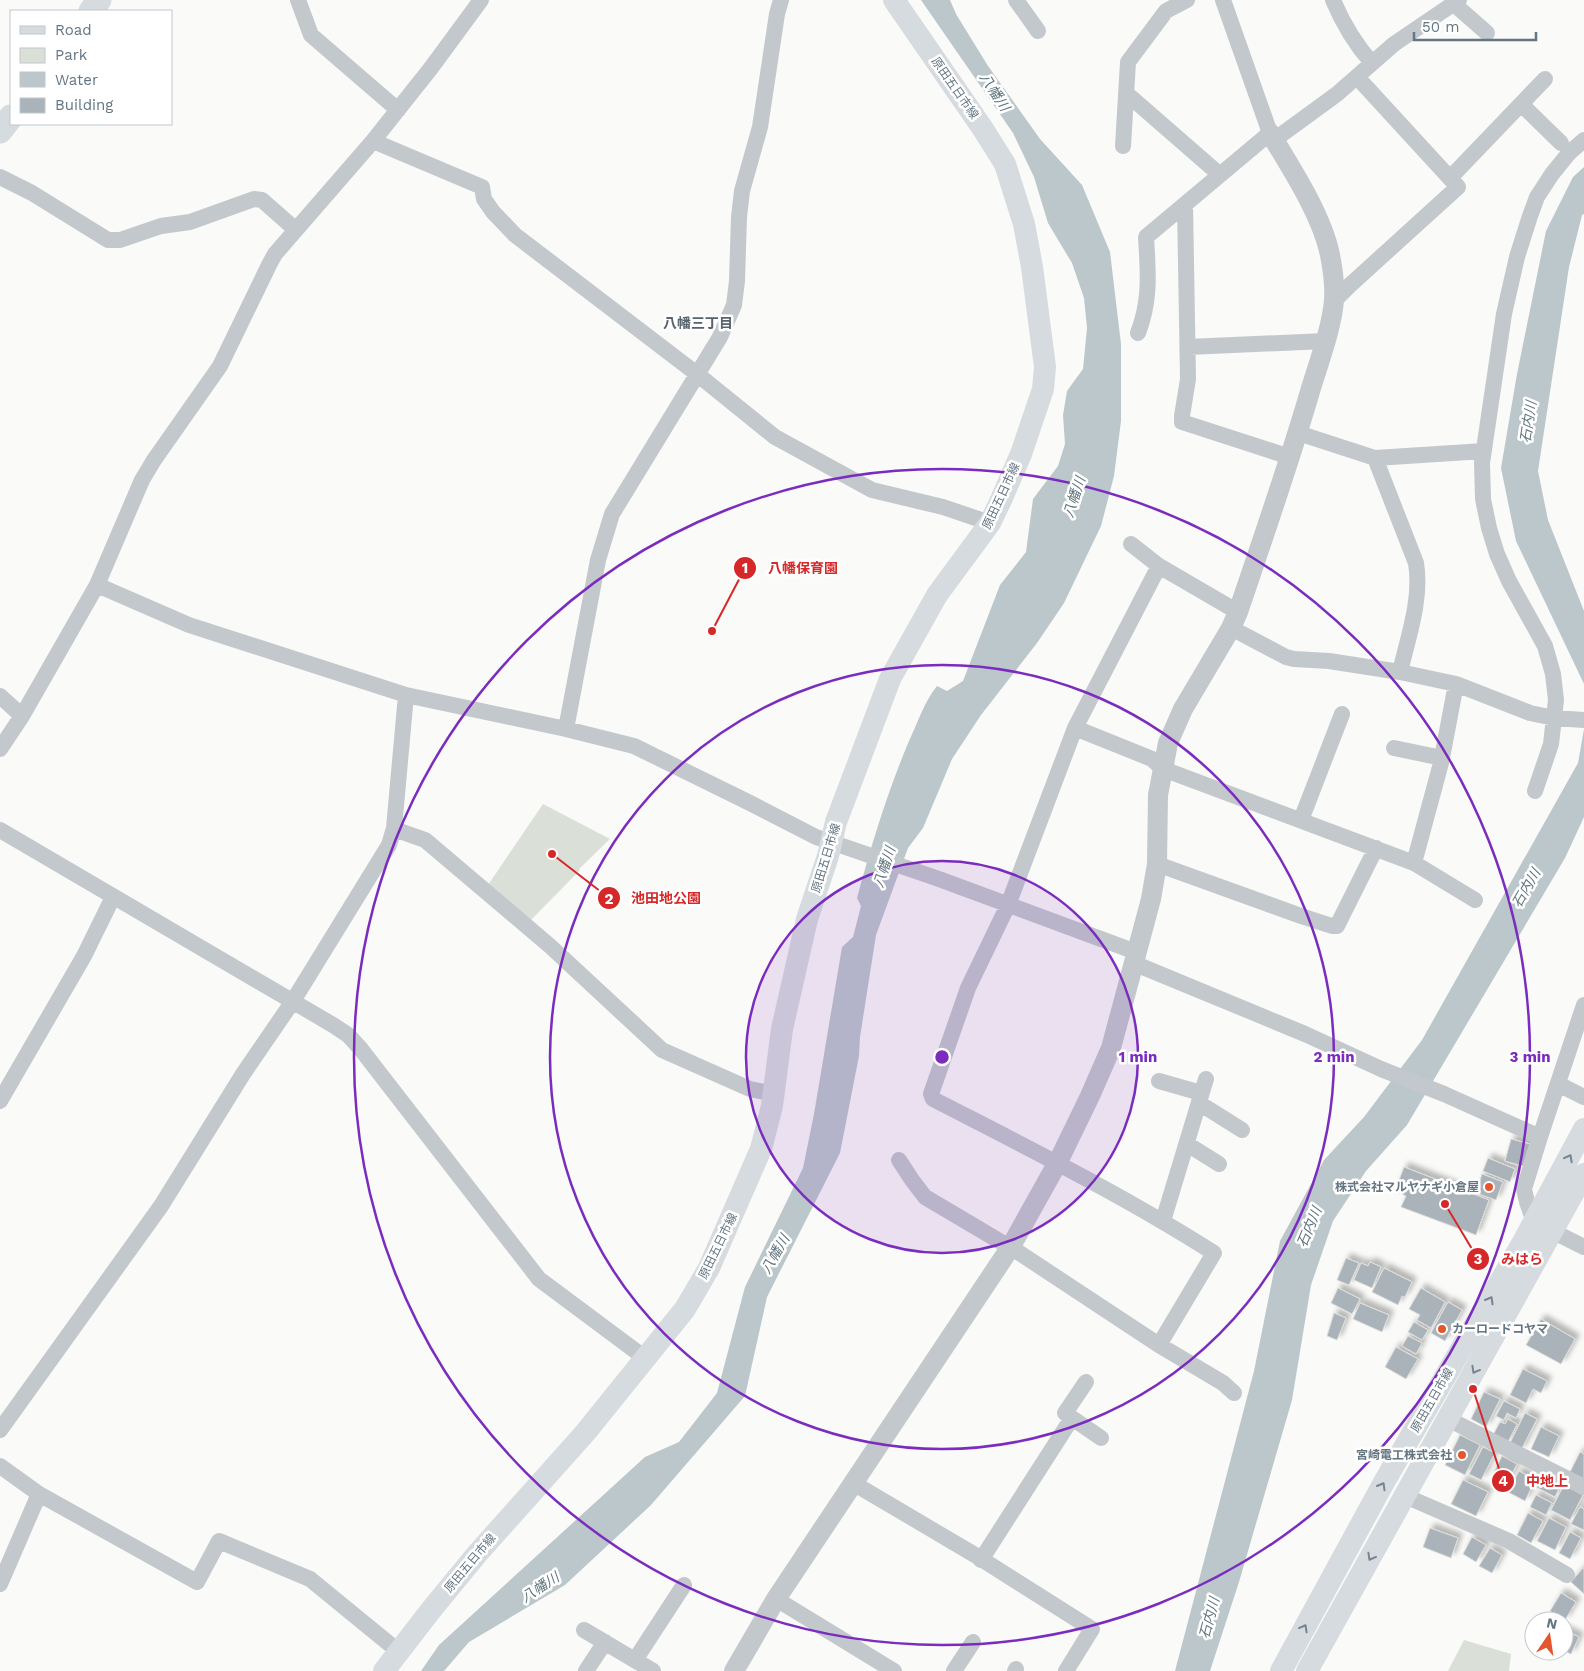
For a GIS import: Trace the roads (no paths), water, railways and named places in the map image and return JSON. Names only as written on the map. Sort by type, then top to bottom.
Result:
[{"type":"main road","name":"原田五日市線","points":[[384,1671],[477,1554],[585,1433],[685,1309],[709,1268],[761,1149],[774,1094],[782,1029],[803,937],[835,844],[836,822],[890,678],[937,595],[990,523],[1020,454],[1043,389],[1045,367],[1032,267],[1024,224],[1005,164],[894,0]]},
{"type":"main road","points":[[0,131],[10,118]]},
{"type":"main road","name":"原田五日市線","points":[[1307,1671],[1448,1419],[1543,1227],[1584,1129]]},
{"type":"main road","name":"原田五日市線","points":[[1281,1671],[1383,1484],[1543,1227],[1584,1174]]},
{"type":"street","points":[[298,0],[311,35],[398,110]]},
{"type":"street","points":[[0,749],[22,716],[97,585],[142,480],[220,366],[275,254],[373,141],[481,0]]},
{"type":"street","points":[[566,729],[598,560],[612,514],[720,337],[734,305],[742,191],[760,127],[777,14],[781,0]]},
{"type":"street","points":[[1016,0],[1038,31]]},
{"type":"street","points":[[1123,146],[1128,62],[1166,11],[1187,0]]},
{"type":"street","points":[[734,1671],[776,1599],[1010,1248],[1058,1162],[1111,1048],[1151,899],[1157,864],[1158,795],[1168,743],[1183,709],[1234,620],[1298,433],[1325,341],[1334,301],[1334,280],[1324,233],[1272,136],[1223,0]]},
{"type":"street","points":[[1333,0],[1348,32],[1372,63]]},
{"type":"street","points":[[1138,333],[1148,298],[1146,237],[1219,174],[1272,136],[1316,110],[1394,44],[1456,2],[1487,33]]},
{"type":"street","points":[[1334,301],[1458,187],[1357,77]]},
{"type":"street","points":[[1450,178],[1544,79]]},
{"type":"street","points":[[1126,93],[1219,174]]},
{"type":"street","points":[[1521,104],[1561,143]]},
{"type":"street","points":[[1535,791],[1559,718],[1553,674],[1545,646],[1509,581],[1497,554],[1483,499],[1482,463],[1504,314],[1517,257],[1538,197],[1552,174],[1569,153],[1584,140]]},
{"type":"street","points":[[373,141],[482,187],[484,199],[515,235],[697,374],[775,437],[863,486],[943,507],[990,523]]},
{"type":"street","points":[[0,177],[32,193],[108,240],[120,240],[162,226],[190,222],[254,200],[262,200],[296,230]]},
{"type":"street","points":[[1185,204],[1188,379],[1182,422],[1290,457]]},
{"type":"street","points":[[1188,347],[1325,341]]},
{"type":"street","points":[[1298,433],[1375,458],[1484,451]]},
{"type":"street","points":[[1375,458],[1416,563],[1418,578],[1418,593],[1400,672]]},
{"type":"street","points":[[1131,544],[1158,566],[1286,657],[1294,660],[1329,660],[1400,672],[1456,684],[1530,713],[1584,720]]},
{"type":"street","points":[[1158,566],[1075,728],[1008,905],[968,988],[931,1094],[932,1100],[1058,1162],[1163,1220],[1214,1253],[1159,1345]]},
{"type":"street","points":[[97,585],[189,625],[406,695],[566,729],[634,746],[816,837],[939,879],[1136,952]]},
{"type":"street","points":[[1414,863],[1442,758],[1456,684]]},
{"type":"street","points":[[0,1430],[161,1206],[243,1074],[293,1001],[389,846],[394,829],[406,695]]},
{"type":"street","points":[[0,696],[22,716]]},
{"type":"street","points":[[1301,820],[1342,714]]},
{"type":"street","points":[[1075,728],[1152,759],[1163,768],[1414,863],[1475,900]]},
{"type":"street","points":[[1394,748],[1442,758]]},
{"type":"street","points":[[394,829],[431,844],[550,946],[662,1050],[750,1089],[774,1094]]},
{"type":"street","points":[[0,830],[333,1024],[348,1035],[538,1279],[645,1358]]},
{"type":"street","points":[[1157,864],[1301,916],[1337,926],[1376,848]]},
{"type":"street","points":[[0,1101],[84,956],[113,897]]},
{"type":"street","points":[[1136,952],[1138,964],[1305,1034],[1540,1137]]},
{"type":"street","points":[[1583,1014],[1524,1189],[1527,1202],[1543,1227],[1584,1247]]},
{"type":"street","points":[[1158,1081],[1202,1092],[1242,1130]]},
{"type":"street","points":[[1558,1084],[1584,1097]]},
{"type":"street","points":[[1163,1220],[1202,1092]]},
{"type":"street","points":[[1186,1144],[1219,1164]]},
{"type":"street","points":[[899,1160],[925,1197],[1018,1252],[1159,1345],[1223,1383],[1234,1393]]},
{"type":"street","points":[[1086,1382],[1065,1413],[1101,1438]]},
{"type":"street","points":[[981,1560],[1072,1418]]},
{"type":"street","points":[[1448,1419],[1584,1487]]},
{"type":"street","points":[[0,1466],[39,1494],[197,1582],[219,1541],[310,1579],[398,1651]]},
{"type":"street","points":[[853,1483],[1092,1628],[1066,1671]]},
{"type":"street","points":[[0,1584],[39,1494]]},
{"type":"street","points":[[1405,1496],[1509,1542],[1567,1575]]},
{"type":"street","points":[[635,1660],[684,1585]]},
{"type":"street","points":[[776,1599],[894,1671]]},
{"type":"street","points":[[584,1630],[653,1671]]},
{"type":"street","points":[[586,1671],[605,1642]]},
{"type":"street","points":[[954,1671],[973,1642]]},
{"type":"water","name":"八幡川","points":[[921,0],[950,0],[956,14],[988,66],[1040,139],[1082,185],[1110,252],[1121,344],[1121,421],[1114,476],[1101,526],[1064,603],[1037,643],[981,715],[952,759],[923,828],[908,848],[876,935],[860,1037],[859,1056],[840,1153],[767,1297],[745,1396],[651,1505],[565,1585],[469,1642],[444,1671],[421,1671],[439,1645],[645,1457],[679,1442],[717,1393],[745,1287],[803,1168],[842,947],[853,937],[861,906],[857,898],[887,799],[909,741],[932,692],[937,686],[947,691],[963,681],[1000,585],[1026,552],[1033,499],[1058,466],[1065,444],[1063,415],[1067,391],[1083,369],[1087,328],[1084,298],[1072,263],[1048,223],[1034,177],[1013,133]]},
{"type":"water","name":"石内川","points":[[1584,167],[1584,214],[1582,215],[1569,267],[1538,471],[1548,520],[1584,611],[1584,684],[1516,541],[1501,468],[1517,374],[1546,231],[1573,177]]},
{"type":"water","name":"石内川","points":[[1584,729],[1584,817],[1565,858],[1407,1125],[1366,1171],[1333,1221],[1311,1285],[1292,1400],[1239,1582],[1210,1671],[1175,1671],[1254,1371],[1280,1241],[1324,1160],[1364,1117],[1422,1040],[1578,763]]},
{"type":"place","name":"八幡保育園","points":[[712,631]]},
{"type":"place","name":"池田地公園","points":[[552,854]]},
{"type":"place","name":"株式会社マルヤナギ小倉屋","points":[[1489,1187]]},
{"type":"place","name":"みはら","points":[[1445,1204]]},
{"type":"place","name":"カーロードコヤマ","points":[[1442,1329]]},
{"type":"place","name":"中地上","points":[[1473,1389]]},
{"type":"place","name":"宮崎電工株式会社","points":[[1462,1455]]},
{"type":"district","name":"八幡三丁目","points":[[698,323]]}]
